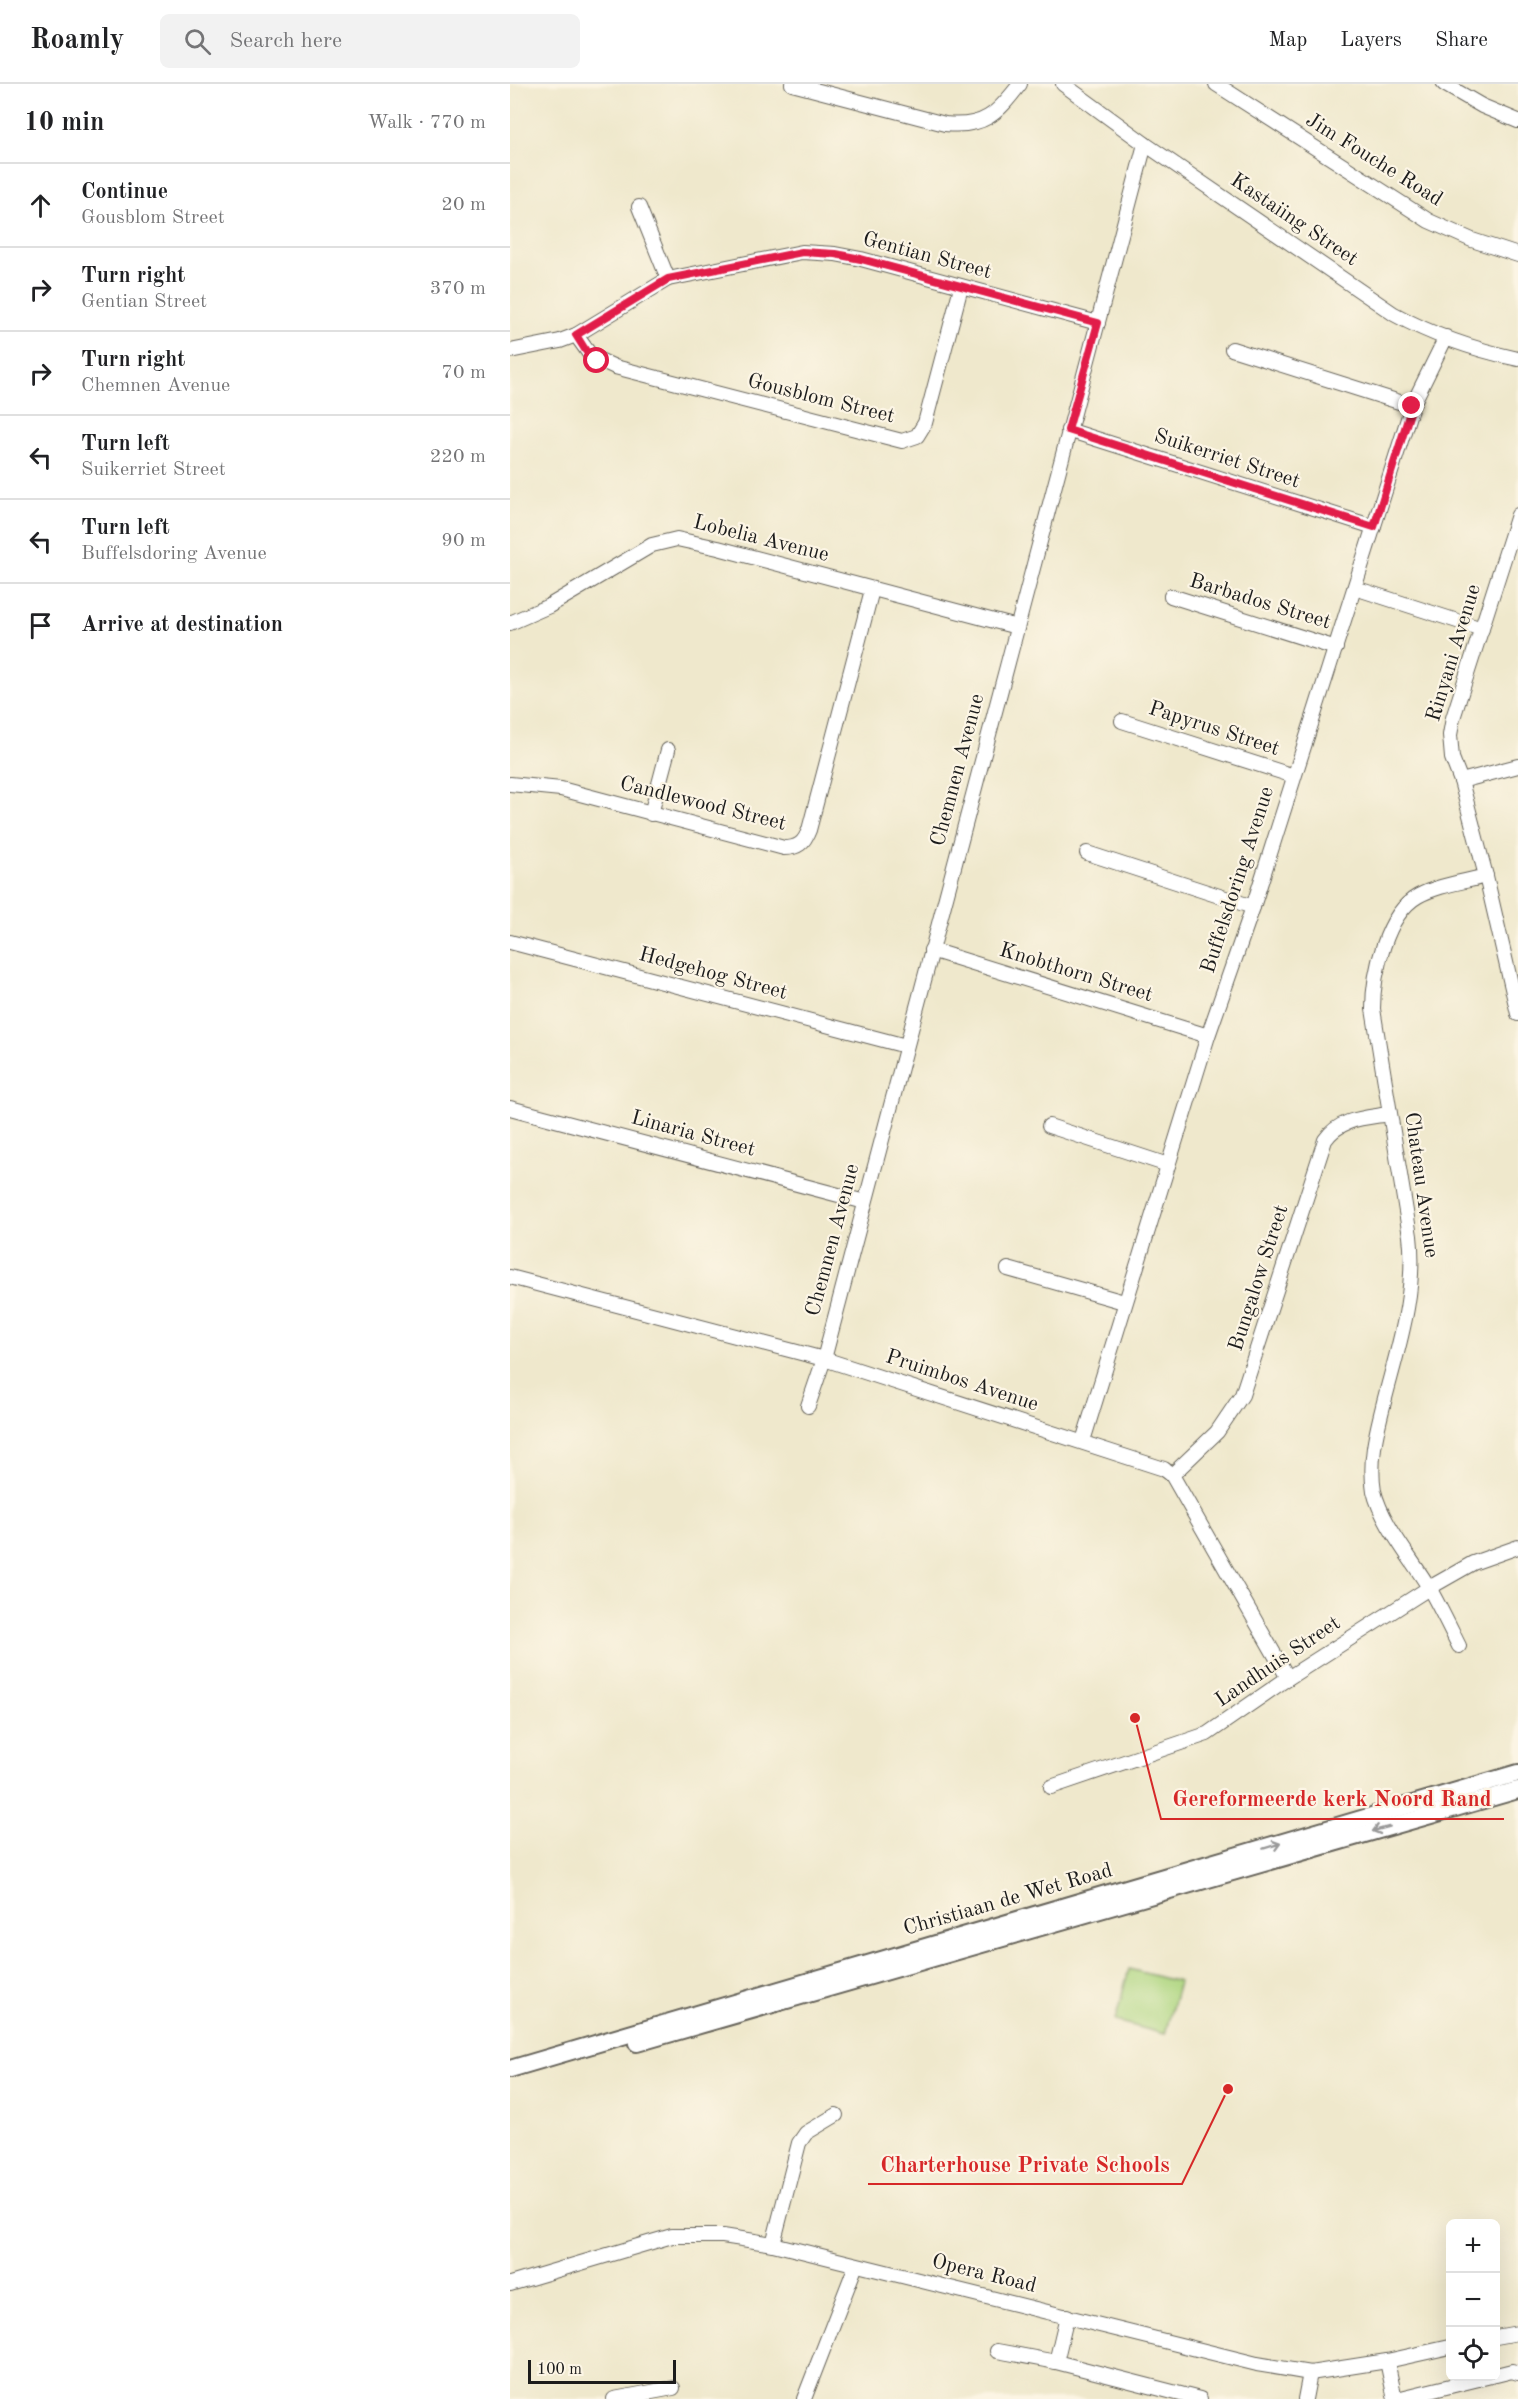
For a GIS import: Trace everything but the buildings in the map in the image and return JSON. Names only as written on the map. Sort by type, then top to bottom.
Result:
[{"type":"main road","name":"Christiaan de Wet Road","points":[[510,2069],[1518,1773]]},
{"type":"main road","name":"Christiaan de Wet Road","points":[[510,2080],[1205,1878],[1518,1790]]},
{"type":"street","points":[[792,84],[960,126],[986,119],[1006,103],[1020,84]]},
{"type":"street","name":"Kastaiing Street","points":[[1063,84],[1145,144],[1394,314],[1446,337],[1518,359]]},
{"type":"street","name":"Jim Fouche Road","points":[[1216,84],[1429,221],[1472,240],[1518,255]]},
{"type":"street","points":[[1444,84],[1482,106],[1518,121]]},
{"type":"street","name":"Chemnen Avenue","points":[[808,1406],[824,1359],[1145,144]]},
{"type":"street","points":[[639,207],[668,279]]},
{"type":"street","name":"Gentian Street","points":[[510,351],[560,341],[576,335],[668,279],[802,252],[861,259],[1098,323]]},
{"type":"street","name":"Gousblom Street","points":[[576,335],[591,357],[615,367],[902,441],[916,436],[925,423],[961,287]]},
{"type":"street","name":"Buffelsdoring Avenue","points":[[1083,1441],[1124,1302],[1208,1036],[1253,907],[1412,406],[1446,337]]},
{"type":"street","points":[[1232,350],[1412,406]]},
{"type":"street","name":"Suikerriet Street","points":[[1068,430],[1374,527]]},
{"type":"street","name":"Rinyani Avenue","points":[[1518,515],[1456,708],[1450,735],[1452,759],[1461,781],[1486,876],[1518,1014]]},
{"type":"street","name":"Lobelia Avenue","points":[[510,623],[549,606],[652,545],[677,539],[1017,627]]},
{"type":"street","points":[[1355,588],[1482,628]]},
{"type":"street","name":"Candlewood Street","points":[[510,784],[561,789],[784,848],[797,846],[802,843],[809,830],[872,590]]},
{"type":"street","name":"Barbados Street","points":[[1171,596],[1336,648]]},
{"type":"street","name":"Papyrus Street","points":[[1122,722],[1294,776]]},
{"type":"street","points":[[651,814],[668,750]]},
{"type":"street","points":[[1461,781],[1518,766]]},
{"type":"street","points":[[1087,853],[1253,907]]},
{"type":"street","name":"Chateau Avenue","points":[[1459,1646],[1429,1588],[1384,1516],[1375,1493],[1372,1476],[1375,1441],[1407,1308],[1412,1270],[1410,1236],[1372,1009],[1378,967],[1389,934],[1403,908],[1420,895],[1486,876]]},
{"type":"street","name":"Hedgehog Street","points":[[510,942],[906,1046]]},
{"type":"street","name":"Knobthorn Street","points":[[931,950],[1208,1036]]},
{"type":"street","name":"Linaria Street","points":[[510,1108],[865,1202]]},
{"type":"street","name":"Bungalow Street","points":[[1172,1475],[1217,1432],[1242,1395],[1325,1140],[1342,1124],[1389,1114]]},
{"type":"street","points":[[1048,1126],[1168,1165]]},
{"type":"street","points":[[1008,1269],[1124,1302]]},
{"type":"street","name":"Pruimbos Avenue","points":[[510,1277],[824,1359],[1154,1464],[1172,1475]]},
{"type":"street","points":[[1172,1475],[1288,1678]]},
{"type":"street","name":"Landhuis Street","points":[[1051,1787],[1200,1738],[1218,1728],[1288,1678],[1429,1588],[1473,1563],[1518,1547]]},
{"type":"street","points":[[773,2244],[799,2143],[806,2133],[836,2115]]},
{"type":"street","name":"Opera Road","points":[[510,2284],[672,2236],[723,2236],[773,2244],[1257,2364],[1310,2373],[1387,2361],[1446,2348]]},
{"type":"street","points":[[804,2399],[856,2265]]},
{"type":"street","points":[[1056,2362],[1067,2316]]},
{"type":"street","points":[[1500,2336],[1518,2332]]},
{"type":"street","points":[[997,2351],[1056,2362],[1200,2399]]},
{"type":"street","points":[[1387,2361],[1396,2399],[1470,2381]]},
{"type":"street","points":[[1305,2399],[1310,2373]]},
{"type":"street","points":[[1500,2374],[1518,2373]]},
{"type":"street","points":[[614,2399],[673,2388]]},
{"type":"green space","points":[[1129,1969],[1179,1982],[1165,2034],[1115,2021]]},
{"type":"place","name":"Gereformeerde kerk Noord Rand","points":[[1135,1718]]},
{"type":"place","name":"Charterhouse Private Schools","points":[[1228,2089]]},
{"type":"route","points":[[597,361],[586,351],[576,335],[668,279],[802,252],[835,254],[861,259],[1098,323],[1068,430],[1374,527],[1412,406]]}]
